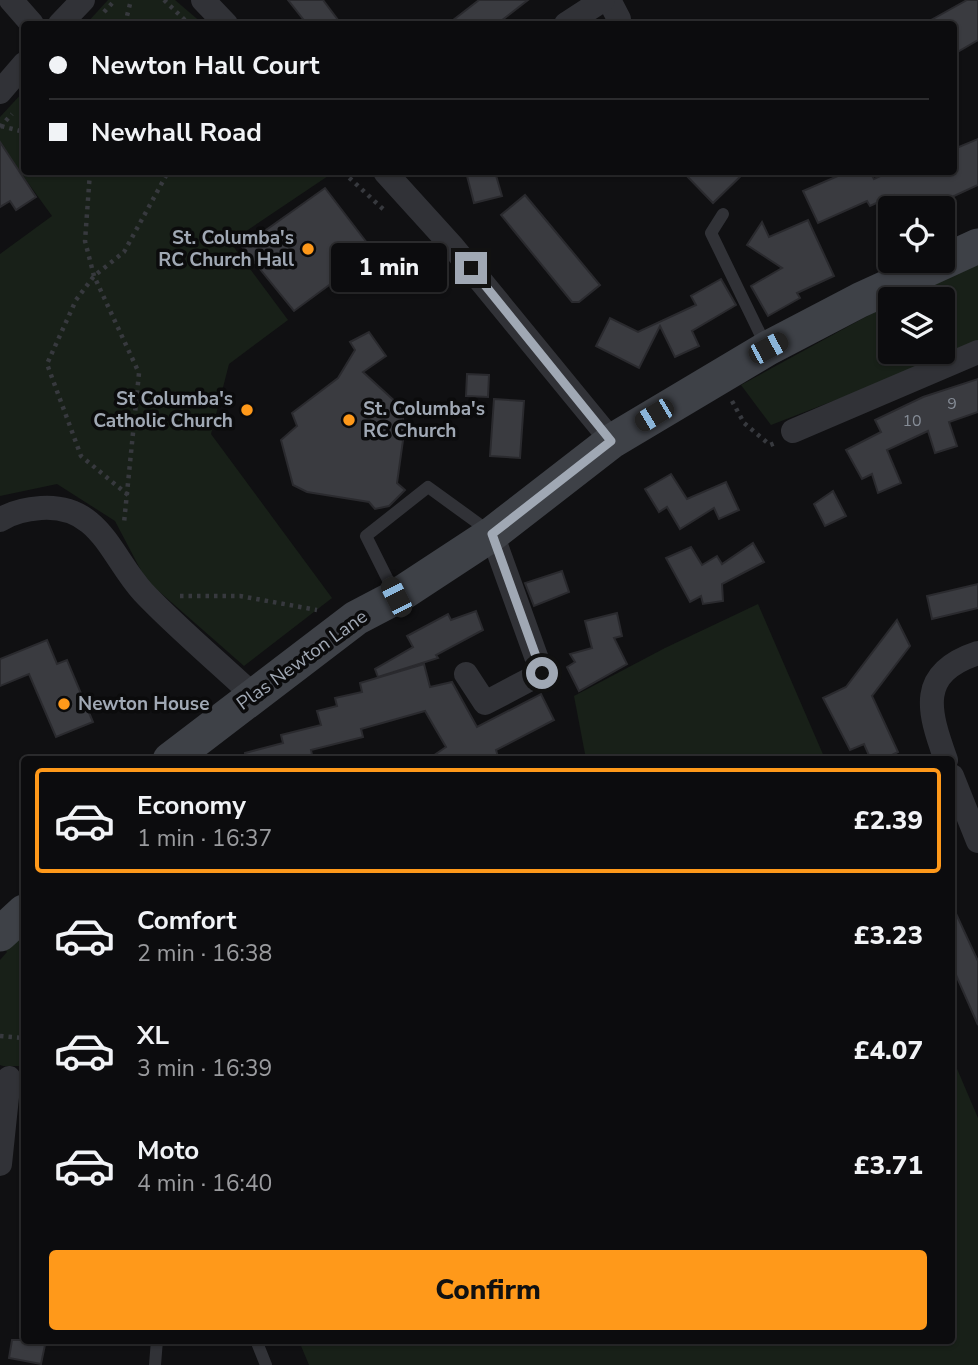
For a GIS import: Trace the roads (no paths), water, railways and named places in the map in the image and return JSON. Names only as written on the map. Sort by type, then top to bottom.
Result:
[{"type":"street","points":[[11,0],[29,21]]},
{"type":"street","points":[[63,21],[83,0]]},
{"type":"street","points":[[571,21],[603,0]]},
{"type":"street","points":[[205,1],[223,21]]},
{"type":"street","points":[[0,92],[21,68]]},
{"type":"street","points":[[388,175],[453,247],[611,441]]},
{"type":"street","name":"Plas Newton Lane","points":[[175,756],[356,618],[396,597],[492,534],[611,441],[768,348],[860,300],[978,246]]},
{"type":"street","points":[[793,431],[978,352]]},
{"type":"street","points":[[0,520],[10,514],[55,507],[85,518],[119,555],[141,590],[253,695]]},
{"type":"street","points":[[466,674],[485,703],[542,673],[492,534]]},
{"type":"street","points":[[945,756],[929,709],[936,682],[956,660],[978,653]]},
{"type":"street","points":[[955,784],[978,841]]},
{"type":"street","points":[[0,934],[21,915]]},
{"type":"street","points":[[0,1164],[11,1078]]},
{"type":"lane","points":[[723,214],[711,233],[768,348]]},
{"type":"lane","points":[[396,597],[366,536],[428,487],[492,534]]},
{"type":"lane","points":[[155,1365],[157,1344]]},
{"type":"lane","points":[[258,1344],[266,1365]]},
{"type":"place","name":"St. Columba's RC Church Hall","points":[[308,249]]},
{"type":"place","name":"St Columba's Catholic Church","points":[[247,410]]},
{"type":"place","name":"St. Columba's RC Church","points":[[349,420]]},
{"type":"place","name":"Newton House","points":[[64,704]]}]
